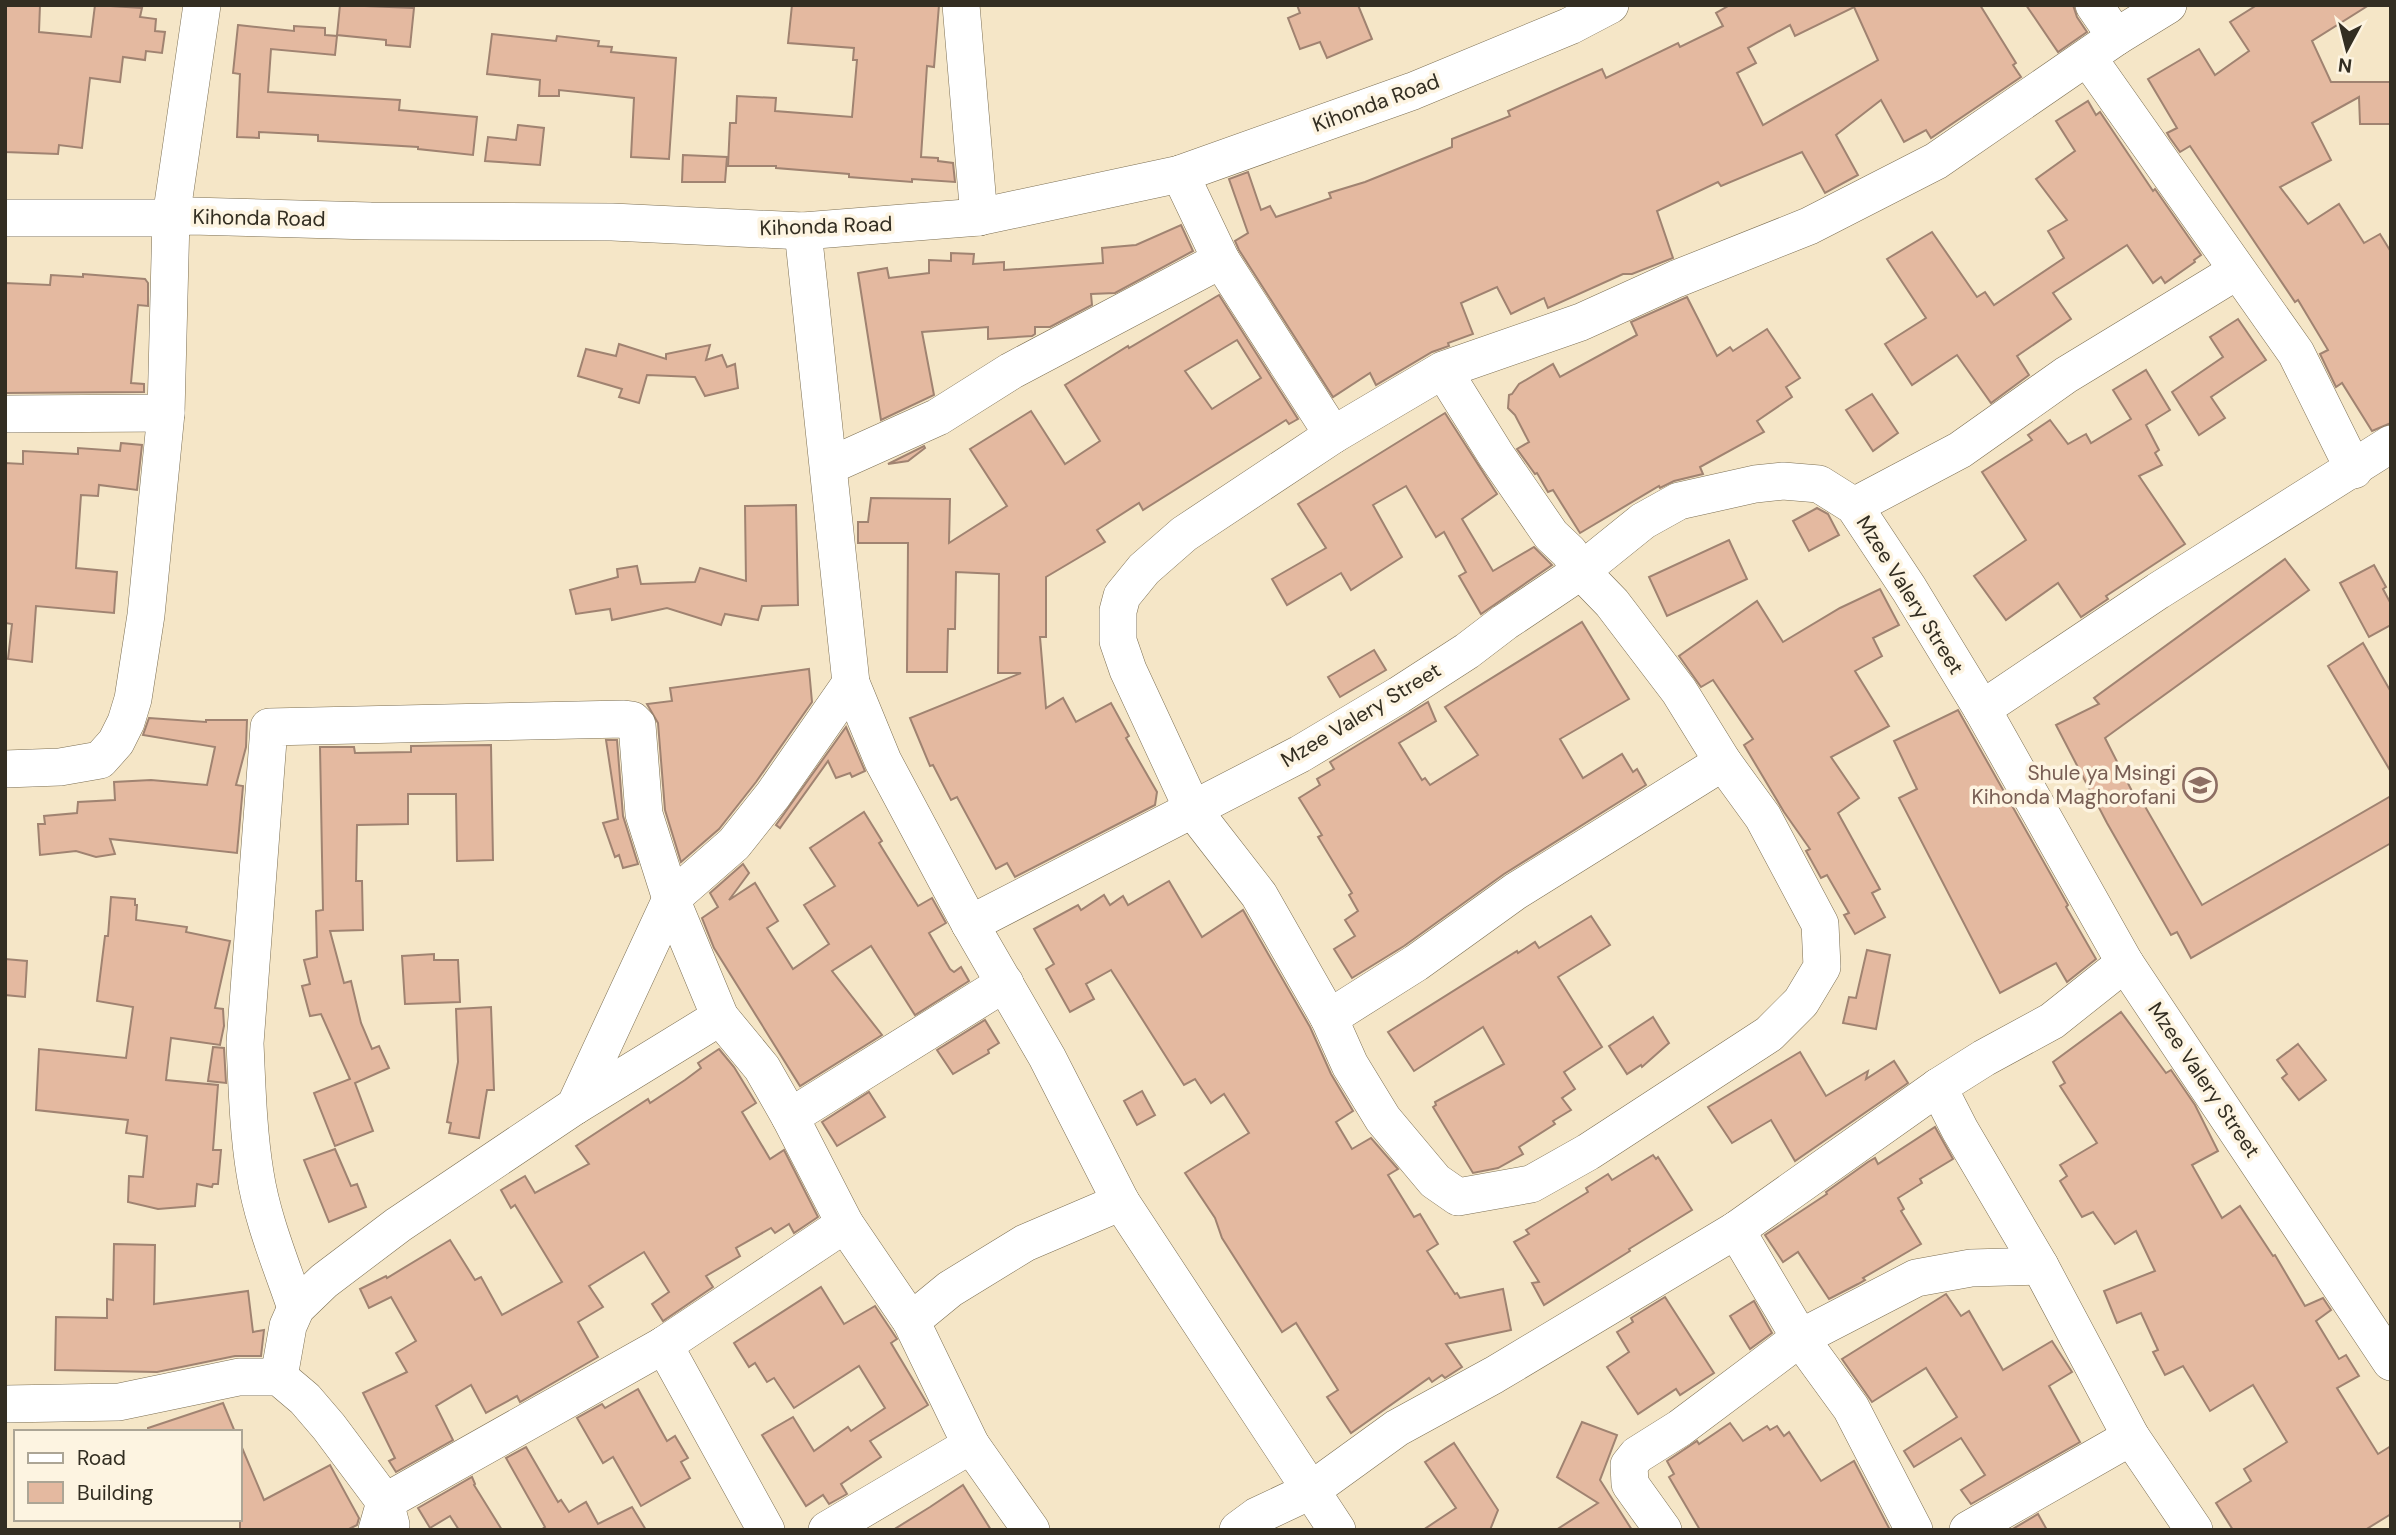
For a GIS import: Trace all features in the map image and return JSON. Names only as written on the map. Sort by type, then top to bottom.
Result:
[{"type":"street","points":[[5,769],[60,767],[100,760],[116,742],[126,722],[132,699],[146,615],[166,413],[171,218],[202,5]]},
{"type":"street","points":[[961,5],[979,217]]},
{"type":"street","name":"Kihonda Road","points":[[5,218],[191,216],[371,221],[612,222],[803,231],[979,217],[1180,174],[1413,91],[1570,26],[1610,5]]},
{"type":"street","points":[[2094,5],[2102,47],[2238,271],[2295,353],[2354,470]]},
{"type":"street","points":[[1443,370],[1551,536],[1569,552],[1581,571],[1612,603],[1679,691],[1723,762],[1763,817],[1820,924],[1822,967],[1801,1002],[1769,1034],[1588,1152],[1531,1184],[1458,1197],[1436,1181],[1383,1119],[1350,1065],[1329,1018],[1259,895],[1193,810],[1128,670],[1118,641],[1118,611],[1122,596],[1144,569],[1184,534],[1333,435],[1443,370],[1581,322],[1676,279],[1809,226],[1936,161],[2168,5]]},
{"type":"street","points":[[1180,174],[1221,260],[1333,435]]},
{"type":"street","points":[[803,231],[851,683],[883,761],[1047,1057],[1121,1202],[1337,1530]]},
{"type":"street","points":[[829,466],[938,417],[1011,371],[1221,260]]},
{"type":"street","points":[[1854,506],[1960,450],[2066,375],[2238,271]]},
{"type":"street","points":[[5,414],[166,413]]},
{"type":"street","points":[[1982,709],[2158,591],[2354,470],[2391,444]]},
{"type":"street","name":"Mzee Valery Street","points":[[971,924],[1300,754],[1399,695],[1581,571],[1643,521],[1679,501],[1755,484],[1783,481],[1819,484],[1854,506],[1909,589],[1982,709],[2125,963],[2391,1362]]},
{"type":"street","points":[[575,1106],[671,899],[734,844],[773,796],[851,683]]},
{"type":"street","points":[[296,1308],[255,1174],[245,1043],[269,727],[632,720],[637,725],[644,814],[671,899],[720,1017],[762,1068],[845,1224],[911,1321],[971,1445],[1031,1530]]},
{"type":"street","points":[[1329,1018],[1416,963],[1516,891],[1723,762]]},
{"type":"street","points":[[1238,1530],[1257,1516],[1310,1491],[1397,1428],[1494,1375],[1736,1230],[1938,1087],[2052,1021],[2125,963]]},
{"type":"street","points":[[790,1117],[1005,983]]},
{"type":"street","points":[[279,1377],[288,1326],[296,1308],[343,1265],[575,1106],[720,1017]]},
{"type":"street","points":[[1938,1087],[1960,1130],[2040,1266],[2131,1437],[2194,1530]]},
{"type":"street","points":[[911,1321],[950,1289],[1025,1243],[1121,1202]]},
{"type":"street","points":[[5,1404],[119,1402],[239,1377],[279,1377],[304,1399],[329,1427],[385,1520],[664,1345],[845,1224]]},
{"type":"street","points":[[1736,1230],[1800,1338],[1851,1408],[1914,1530]]},
{"type":"street","points":[[1663,1530],[1630,1484],[1629,1465],[1637,1455],[1679,1428],[1800,1338],[1916,1278],[1971,1268],[2040,1266]]},
{"type":"street","points":[[664,1345],[766,1530]]},
{"type":"street","points":[[1968,1530],[2131,1437]]},
{"type":"street","points":[[827,1530],[971,1445]]},
{"type":"building","points":[[5,5],[40,5],[39,32],[91,37],[95,5],[142,8],[140,17],[156,19],[155,31],[165,32],[162,53],[146,51],[145,60],[123,57],[120,82],[90,78],[82,148],[59,145],[58,154],[5,152]]},
{"type":"building","points":[[340,5],[414,8],[410,47],[386,45],[386,40],[337,35]]},
{"type":"building","points":[[792,5],[939,5],[934,67],[927,66],[921,157],[938,158],[938,161],[953,163],[955,182],[849,177],[849,174],[776,166],[728,166],[730,123],[736,123],[737,96],[776,98],[775,111],[852,117],[857,60],[853,60],[854,48],[788,43]]},
{"type":"building","points":[[1297,5],[1358,5],[1372,39],[1327,58],[1320,42],[1300,49],[1288,18],[1300,13]]},
{"type":"building","points":[[1730,5],[1980,5],[2016,63],[2013,65],[2021,77],[1931,138],[1926,130],[1904,142],[1881,100],[1836,135],[1858,175],[1825,193],[1802,152],[1721,186],[1718,182],[1657,211],[1673,258],[1632,274],[1623,274],[1548,308],[1544,298],[1511,314],[1497,287],[1461,303],[1473,334],[1448,343],[1449,346],[1432,352],[1376,385],[1370,373],[1333,397],[1239,250],[1235,241],[1248,233],[1229,179],[1248,172],[1261,210],[1270,206],[1276,217],[1331,198],[1329,193],[1365,182],[1452,147],[1452,139],[1510,116],[1508,111],[1602,69],[1606,78],[1678,43],[1680,47],[1723,26],[1716,13]],"holes":[[[1854,7],[1878,60],[1763,125],[1737,73],[1756,63],[1748,48],[1790,25],[1795,36]]]},
{"type":"building","points":[[2026,5],[2073,5],[2087,32],[2058,52]]},
{"type":"building","points":[[2257,5],[2369,5],[2312,41],[2331,82],[2391,82],[2391,124],[2360,124],[2359,97],[2312,123],[2331,160],[2280,187],[2308,224],[2339,204],[2364,243],[2380,234],[2391,252],[2391,423],[2372,431],[2342,383],[2336,387],[2320,354],[2328,350],[2298,300],[2295,302],[2190,146],[2180,152],[2170,138],[2167,133],[2177,128],[2148,79],[2199,49],[2215,75],[2249,51],[2230,22]]},
{"type":"building","points":[[238,25],[294,31],[294,26],[325,28],[325,35],[337,36],[335,55],[271,49],[268,92],[400,100],[399,110],[477,117],[473,155],[418,147],[318,141],[318,135],[259,132],[259,138],[237,137],[240,74],[233,73]]},
{"type":"building","points":[[492,34],[556,41],[557,36],[599,41],[598,46],[612,47],[611,52],[676,58],[669,159],[631,157],[634,98],[559,90],[559,96],[539,96],[540,80],[487,74]]},
{"type":"building","points":[[2088,101],[2096,115],[2100,112],[2153,191],[2155,189],[2201,255],[2165,283],[2161,277],[2153,283],[2127,245],[2053,293],[2071,319],[2017,356],[2029,375],[1991,403],[1957,355],[1912,385],[1885,344],[1926,318],[1887,259],[1932,232],[1977,297],[1985,292],[1994,305],[2064,258],[2048,231],[2067,220],[2036,179],[2075,151],[2056,121]]},
{"type":"building","points":[[518,125],[544,128],[540,165],[485,161],[488,137],[516,140]]},
{"type":"building","points":[[683,155],[727,157],[725,182],[682,182]]},
{"type":"building","points":[[1181,225],[1193,251],[1115,293],[1091,294],[1092,305],[1050,327],[1035,327],[1035,334],[1032,336],[988,339],[988,327],[922,332],[934,395],[881,420],[858,273],[887,268],[889,278],[929,273],[929,260],[951,261],[951,253],[974,254],[973,264],[1004,262],[1004,270],[1103,263],[1102,248],[1136,245]]},
{"type":"building","points":[[83,274],[145,279],[148,283],[148,306],[138,305],[131,383],[144,384],[144,392],[5,393],[5,283],[50,285],[51,275],[83,277]]},
{"type":"building","points":[[1219,295],[1298,419],[1289,424],[1286,420],[1143,510],[1139,503],[1097,530],[1105,542],[1046,577],[1046,637],[1040,637],[1046,708],[1063,698],[1076,722],[1111,703],[1129,736],[1126,738],[1157,792],[1155,805],[1015,877],[1007,863],[996,869],[957,797],[951,800],[933,765],[930,766],[910,718],[1021,673],[998,673],[999,574],[956,572],[955,629],[948,629],[947,672],[907,672],[908,543],[858,543],[858,522],[868,522],[871,498],[950,499],[949,543],[1007,506],[970,449],[1031,411],[1065,464],[1100,441],[1065,385],[1128,346],[1129,348]],"holes":[[[1237,340],[1261,378],[1212,409],[1185,371]]]},
{"type":"building","points":[[1687,297],[1717,356],[1730,347],[1733,351],[1767,329],[1800,378],[1786,387],[1792,397],[1757,421],[1764,432],[1700,467],[1703,474],[1674,481],[1660,488],[1659,486],[1580,533],[1553,490],[1548,492],[1537,473],[1535,474],[1517,449],[1529,442],[1515,415],[1508,408],[1509,395],[1519,384],[1553,364],[1560,377],[1637,335],[1631,322]]},
{"type":"building","points":[[2238,319],[2266,360],[2211,397],[2225,418],[2199,435],[2172,392],[2223,357],[2210,337]]},
{"type":"building","points":[[619,344],[666,359],[666,354],[710,345],[706,360],[722,355],[727,367],[735,364],[738,388],[705,396],[695,377],[647,375],[639,403],[619,397],[622,389],[578,376],[586,349],[616,356]]},
{"type":"building","points":[[2146,370],[2170,410],[2146,425],[2159,450],[2155,453],[2162,465],[2139,476],[2185,544],[2106,596],[2108,599],[2081,617],[2058,583],[2006,620],[1974,576],[2026,540],[1982,472],[2032,440],[2028,435],[2050,420],[2068,444],[2086,434],[2091,443],[2131,419],[2113,390]]},
{"type":"building","points":[[1872,394],[1898,433],[1873,451],[1846,410]]},
{"type":"building","points":[[1445,413],[1497,494],[1462,519],[1493,571],[1534,547],[1552,565],[1481,614],[1459,576],[1466,572],[1444,532],[1436,537],[1406,486],[1373,505],[1402,557],[1351,590],[1341,573],[1287,605],[1272,579],[1326,548],[1298,504]]},
{"type":"building","points":[[121,443],[142,445],[137,490],[99,485],[98,496],[81,495],[76,568],[117,572],[114,613],[36,606],[32,662],[8,659],[12,624],[5,623],[5,463],[23,464],[23,451],[78,454],[78,448],[120,451]]},
{"type":"building","points":[[924,446],[925,448],[908,461],[888,464]]},
{"type":"building","points":[[796,505],[798,605],[762,606],[758,620],[725,614],[721,625],[667,608],[612,620],[610,609],[576,614],[570,590],[618,577],[617,569],[637,566],[641,584],[695,582],[700,568],[746,581],[745,506]]},
{"type":"building","points":[[1817,508],[1828,514],[1839,535],[1809,551],[1793,521]]},
{"type":"building","points":[[1729,540],[1747,579],[1667,616],[1649,577]]},
{"type":"building","points":[[2285,559],[2309,590],[2105,738],[2139,805],[2143,803],[2202,905],[2391,796],[2391,843],[2191,958],[2177,932],[2171,935],[2107,823],[2056,725],[2099,704],[2094,698]]},
{"type":"building","points":[[2374,565],[2386,587],[2383,589],[2391,604],[2391,625],[2369,637],[2340,583]]},
{"type":"building","points":[[1880,589],[1899,625],[1873,638],[1882,656],[1855,671],[1889,726],[1831,757],[1859,798],[1838,813],[1880,889],[1872,893],[1885,917],[1855,934],[1844,915],[1849,913],[1827,875],[1821,878],[1806,851],[1810,849],[1784,812],[1744,745],[1753,739],[1713,680],[1701,687],[1679,656],[1757,601],[1783,642],[1840,608]]},
{"type":"building","points":[[1582,622],[1629,699],[1560,739],[1583,778],[1622,754],[1633,772],[1637,769],[1646,785],[1504,874],[1404,946],[1352,978],[1334,949],[1355,936],[1345,920],[1358,911],[1349,895],[1352,893],[1318,837],[1322,835],[1299,798],[1320,785],[1317,779],[1334,769],[1330,762],[1428,702],[1436,721],[1399,743],[1422,780],[1425,778],[1430,785],[1478,755],[1445,707]]},
{"type":"building","points":[[2363,643],[2391,692],[2391,772],[2328,666]]},
{"type":"building","points":[[1374,650],[1386,670],[1340,697],[1328,677]]},
{"type":"building","points":[[809,669],[812,702],[719,829],[681,862],[665,810],[658,723],[647,704],[672,701],[670,688]]},
{"type":"building","points":[[1958,710],[2096,959],[2067,982],[2056,963],[2000,993],[1899,798],[1917,789],[1894,741]]},
{"type":"building","points":[[149,718],[206,722],[247,720],[246,747],[236,785],[243,786],[237,853],[110,839],[115,854],[96,857],[76,851],[40,855],[38,824],[45,824],[44,816],[77,813],[78,802],[115,800],[114,782],[151,780],[207,785],[215,747],[143,735]]},
{"type":"building","points":[[846,727],[865,771],[852,777],[850,773],[836,778],[828,761],[780,828],[776,825]]},
{"type":"building","points":[[606,740],[617,740],[623,816],[638,864],[623,868],[619,855],[615,857],[603,823],[618,819]]},
{"type":"building","points":[[491,745],[493,860],[457,861],[456,794],[408,794],[408,824],[357,825],[356,881],[362,881],[363,930],[330,931],[344,983],[351,981],[361,1023],[372,1049],[379,1046],[389,1068],[355,1083],[373,1131],[335,1146],[314,1093],[350,1079],[321,1014],[310,1016],[302,986],[310,984],[304,960],[317,957],[316,911],[323,910],[320,747],[354,747],[355,753],[411,752],[411,746]]},
{"type":"building","points":[[864,812],[882,841],[879,843],[918,906],[932,898],[946,923],[929,933],[950,969],[954,972],[961,967],[969,981],[915,1015],[871,946],[832,971],[882,1035],[800,1086],[714,948],[702,918],[718,907],[710,893],[743,864],[749,873],[729,900],[755,883],[778,921],[767,928],[793,969],[829,944],[804,905],[835,886],[810,848]]},
{"type":"building","points":[[1169,881],[1202,937],[1243,910],[1310,1027],[1331,1074],[1353,1111],[1336,1122],[1352,1149],[1371,1138],[1398,1169],[1388,1175],[1414,1217],[1420,1214],[1438,1244],[1427,1251],[1455,1294],[1460,1298],[1503,1289],[1511,1330],[1446,1344],[1462,1367],[1445,1378],[1442,1375],[1432,1382],[1429,1378],[1351,1433],[1327,1397],[1338,1390],[1296,1323],[1282,1332],[1222,1238],[1215,1218],[1185,1173],[1249,1133],[1224,1094],[1211,1103],[1195,1079],[1184,1085],[1111,970],[1086,984],[1094,999],[1070,1012],[1046,969],[1054,964],[1034,929],[1078,905],[1081,910],[1104,895],[1110,905],[1123,896],[1128,905]]},
{"type":"building","points":[[111,897],[135,899],[136,920],[187,927],[186,932],[230,941],[215,1008],[223,1009],[224,1026],[220,1045],[171,1038],[166,1080],[218,1085],[213,1150],[221,1150],[218,1184],[213,1184],[212,1187],[197,1184],[195,1206],[158,1209],[128,1202],[129,1176],[143,1177],[147,1136],[126,1133],[128,1120],[36,1110],[39,1049],[126,1058],[133,1007],[97,1001],[105,936],[108,936]]},
{"type":"building","points":[[1591,916],[1610,945],[1558,977],[1602,1047],[1564,1072],[1575,1089],[1562,1098],[1571,1110],[1553,1121],[1555,1124],[1519,1147],[1523,1154],[1498,1168],[1473,1173],[1433,1107],[1435,1102],[1504,1064],[1483,1027],[1414,1071],[1388,1032],[1517,951],[1518,953],[1535,942],[1539,948]]},
{"type":"building","points":[[1867,950],[1890,955],[1876,1029],[1843,1023],[1849,997],[1856,998]]},
{"type":"building","points":[[434,954],[434,960],[458,960],[460,1002],[405,1004],[402,956]]},
{"type":"building","points":[[5,959],[27,961],[25,997],[5,995]]},
{"type":"building","points":[[491,1007],[494,1090],[487,1090],[479,1138],[449,1133],[451,1123],[447,1122],[458,1062],[456,1009]]},
{"type":"building","points":[[2121,1012],[2166,1073],[2171,1070],[2195,1105],[2218,1151],[2192,1165],[2222,1218],[2240,1206],[2273,1256],[2275,1255],[2305,1306],[2323,1298],[2331,1310],[2316,1321],[2339,1359],[2346,1355],[2359,1376],[2337,1388],[2378,1454],[2391,1446],[2391,1514],[2365,1530],[2233,1530],[2216,1503],[2251,1481],[2244,1469],[2287,1442],[2253,1385],[2210,1411],[2183,1366],[2165,1375],[2153,1352],[2158,1350],[2141,1313],[2117,1323],[2104,1291],[2155,1271],[2136,1231],[2115,1244],[2093,1212],[2082,1217],[2060,1181],[2067,1176],[2060,1165],[2097,1143],[2060,1086],[2065,1083],[2053,1062]]},
{"type":"building","points":[[1653,1017],[1669,1043],[1642,1067],[1641,1065],[1627,1074],[1609,1046]]},
{"type":"building","points":[[985,1020],[999,1043],[988,1050],[989,1053],[953,1074],[937,1050]]},
{"type":"building","points":[[2298,1044],[2326,1080],[2299,1100],[2282,1078],[2287,1074],[2277,1060]]},
{"type":"building","points":[[213,1047],[224,1048],[226,1083],[208,1081]]},
{"type":"building","points":[[719,1049],[734,1067],[756,1103],[742,1112],[770,1159],[784,1150],[818,1217],[794,1233],[789,1224],[775,1233],[771,1228],[736,1248],[740,1256],[706,1276],[713,1287],[663,1321],[652,1304],[669,1292],[644,1252],[589,1286],[603,1307],[578,1322],[598,1357],[520,1402],[517,1396],[486,1413],[471,1385],[436,1406],[453,1440],[396,1472],[389,1461],[395,1458],[363,1393],[407,1372],[396,1353],[416,1341],[391,1297],[369,1308],[360,1289],[386,1276],[387,1278],[450,1240],[475,1280],[481,1277],[502,1315],[562,1282],[515,1205],[511,1208],[501,1190],[525,1176],[535,1193],[589,1164],[576,1146],[648,1099],[650,1103],[685,1080],[701,1068],[698,1063]]},
{"type":"building","points":[[1800,1052],[1826,1096],[1868,1071],[1866,1079],[1894,1061],[1908,1083],[1795,1161],[1771,1120],[1732,1143],[1708,1107]]},
{"type":"building","points":[[1142,1091],[1155,1115],[1137,1125],[1124,1101]]},
{"type":"building","points":[[869,1092],[885,1117],[837,1146],[822,1122]]},
{"type":"building","points":[[1935,1127],[1953,1159],[1920,1179],[1922,1183],[1898,1198],[1904,1209],[1901,1211],[1921,1244],[1863,1278],[1865,1280],[1829,1299],[1798,1252],[1783,1262],[1765,1235],[1827,1194],[1826,1192],[1868,1162],[1875,1158],[1878,1164]]},
{"type":"building","points":[[335,1149],[351,1186],[357,1184],[366,1207],[329,1222],[304,1160]]},
{"type":"building","points":[[1653,1155],[1656,1159],[1658,1157],[1692,1210],[1544,1305],[1532,1283],[1539,1282],[1514,1242],[1529,1234],[1526,1230],[1588,1192],[1586,1188],[1608,1174],[1612,1180]]},
{"type":"building","points":[[114,1244],[155,1245],[154,1304],[248,1291],[253,1332],[264,1330],[261,1356],[235,1356],[157,1372],[55,1370],[56,1317],[107,1318],[107,1299],[113,1300]]},
{"type":"building","points":[[821,1287],[844,1324],[875,1306],[897,1339],[891,1343],[928,1405],[870,1441],[881,1457],[841,1484],[847,1494],[829,1504],[823,1495],[806,1506],[762,1435],[793,1417],[814,1451],[848,1427],[851,1431],[885,1408],[859,1366],[794,1408],[774,1378],[767,1382],[755,1363],[749,1367],[734,1343]]},
{"type":"building","points":[[1946,1294],[1961,1316],[1969,1311],[2003,1370],[2052,1341],[2072,1372],[2049,1386],[2080,1442],[1971,1504],[1961,1490],[1985,1475],[1961,1438],[1914,1467],[1904,1451],[1957,1417],[1926,1368],[1872,1402],[1842,1359]]},
{"type":"building","points":[[1665,1297],[1714,1373],[1680,1395],[1676,1389],[1638,1414],[1607,1367],[1629,1352],[1617,1332],[1633,1322],[1631,1318]]},
{"type":"building","points":[[1754,1301],[1772,1333],[1750,1349],[1730,1316]]},
{"type":"building","points":[[638,1389],[667,1441],[675,1436],[688,1458],[681,1462],[690,1478],[641,1506],[613,1457],[603,1463],[577,1418],[602,1404],[605,1408]]},
{"type":"building","points":[[223,1403],[234,1430],[148,1430]]},
{"type":"building","points":[[1582,1422],[1617,1435],[1600,1480],[1632,1530],[1556,1530],[1598,1503],[1557,1477]]},
{"type":"building","points":[[1730,1423],[1743,1441],[1767,1426],[1770,1430],[1777,1426],[1784,1436],[1789,1432],[1821,1481],[1854,1461],[1890,1530],[1700,1530],[1669,1477],[1674,1474],[1667,1461]]},
{"type":"building","points":[[1454,1443],[1498,1510],[1490,1530],[1423,1530],[1456,1508],[1425,1462]]},
{"type":"building","points":[[526,1447],[558,1502],[561,1500],[569,1512],[586,1502],[598,1524],[632,1507],[646,1530],[541,1530],[545,1527],[506,1458]]},
{"type":"building","points":[[242,1448],[264,1500],[330,1465],[359,1518],[357,1525],[347,1530],[240,1530]]},
{"type":"building","points":[[472,1477],[474,1485],[502,1530],[459,1530],[450,1516],[430,1528],[418,1508]]},
{"type":"building","points":[[963,1485],[991,1530],[893,1530],[930,1507]]},
{"type":"building","points":[[2038,1514],[2047,1530],[2011,1530]]},
{"type":"place","name":"Shule ya Msingi Kihonda Maghorofani","points":[[2200,785]]}]
